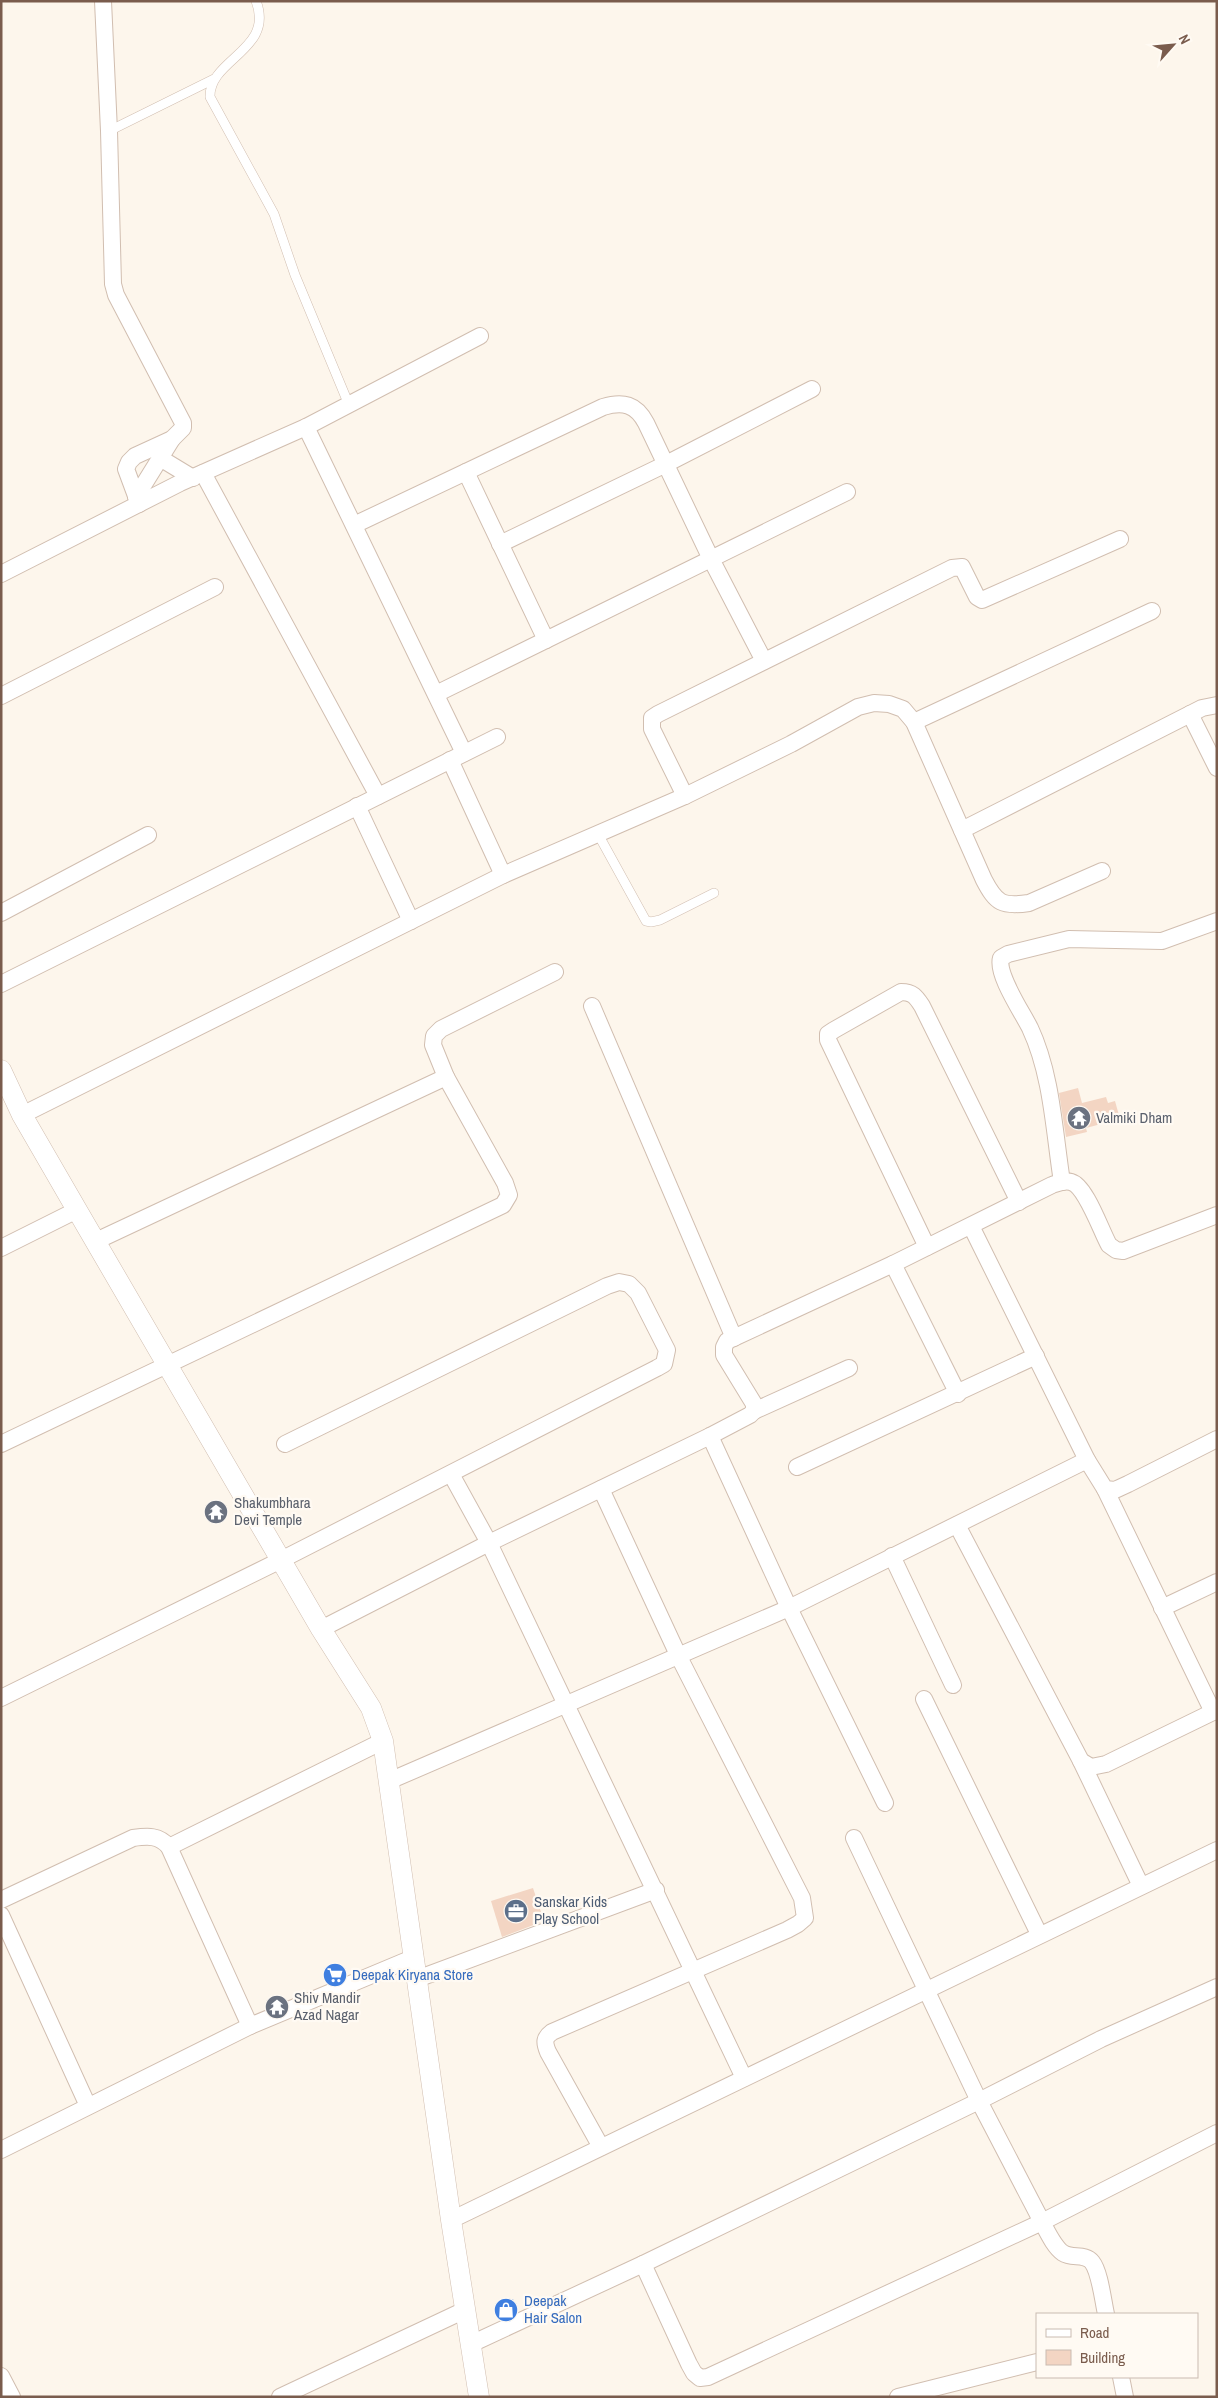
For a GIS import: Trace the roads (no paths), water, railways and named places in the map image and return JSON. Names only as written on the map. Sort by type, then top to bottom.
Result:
[{"type":"street","points":[[103,1],[109,131],[112,284],[119,302],[181,416],[183,428],[172,439],[160,458],[138,500]]},
{"type":"street","points":[[1,574],[138,500],[306,427],[480,336]]},
{"type":"street","points":[[500,544],[666,464],[812,389]]},
{"type":"street","points":[[354,525],[615,404],[625,404],[641,413],[711,559],[764,661]]},
{"type":"street","points":[[306,427],[436,694],[457,756],[503,876]]},
{"type":"street","points":[[138,500],[126,469],[129,462],[135,456],[172,439]]},
{"type":"street","points":[[160,458],[198,475],[378,796]]},
{"type":"street","points":[[466,472],[546,640]]},
{"type":"street","points":[[436,694],[847,492]]},
{"type":"street","points":[[684,796],[652,730],[652,718],[952,568],[962,567],[977,597],[982,600],[1120,539]]},
{"type":"street","points":[[1,696],[215,587]]},
{"type":"street","points":[[914,722],[1152,611]]},
{"type":"street","points":[[22,1115],[503,876],[684,796],[790,744],[858,707],[874,703],[890,704],[903,709],[914,722],[984,880],[992,896],[998,902],[1016,905],[1029,903],[1102,872]]},
{"type":"street","points":[[962,830],[1202,708],[1217,705]]},
{"type":"street","points":[[1190,714],[1217,768]]},
{"type":"street","points":[[1,984],[497,737]]},
{"type":"street","points":[[357,806],[412,921]]},
{"type":"street","points":[[1,913],[148,835]]},
{"type":"street","points":[[1062,1182],[1049,1093],[1041,1058],[1030,1029],[1002,974],[999,964],[1001,958],[1008,954],[1069,939],[1162,941],[1217,921]]},
{"type":"street","points":[[1,1444],[503,1204],[509,1194],[505,1183],[446,1077],[433,1045],[434,1036],[441,1029],[554,972]]},
{"type":"street","points":[[927,1247],[828,1040],[828,1034],[834,1030],[901,992],[909,992],[916,996],[922,1006],[1019,1202]]},
{"type":"street","points":[[592,1006],[734,1338]]},
{"type":"street","points":[[1,1070],[22,1115],[76,1210],[168,1364],[321,1629],[371,1708],[383,1741],[451,2220],[479,2397]]},
{"type":"street","points":[[96,1241],[446,1077]]},
{"type":"street","points":[[754,1411],[754,1404],[724,1354],[724,1346],[727,1341],[893,1264],[1062,1182],[1071,1182],[1081,1187],[1109,1245],[1116,1250],[1123,1251],[1217,1215]]},
{"type":"street","points":[[1,1248],[76,1210]]},
{"type":"street","points":[[971,1226],[1087,1460],[1105,1489],[1162,1608],[1215,1711],[1106,1764],[1091,1767],[1081,1761]]},
{"type":"street","points":[[893,1264],[958,1394]]},
{"type":"street","points":[[1,1698],[281,1560],[664,1364],[667,1350],[638,1292],[629,1284],[619,1282],[607,1286],[286,1444]]},
{"type":"street","points":[[797,1467],[958,1394],[1036,1356]]},
{"type":"street","points":[[321,1629],[489,1543],[710,1436],[754,1411],[849,1368]]},
{"type":"street","points":[[710,1436],[789,1608],[885,1803]]},
{"type":"street","points":[[1105,1489],[1115,1490],[1217,1439]]},
{"type":"street","points":[[390,1781],[567,1706],[789,1608],[1087,1460]]},
{"type":"street","points":[[451,1474],[489,1543],[744,2078]]},
{"type":"street","points":[[600,2147],[544,2044],[546,2037],[552,2032],[787,1930],[805,1918],[802,1898],[679,1657],[601,1489]]},
{"type":"street","points":[[957,1524],[1081,1761],[1141,1886]]},
{"type":"street","points":[[892,1556],[953,1685]]},
{"type":"street","points":[[1162,1608],[1217,1582]]},
{"type":"street","points":[[924,1699],[1040,1934]]},
{"type":"street","points":[[169,1846],[383,1741]]},
{"type":"street","points":[[1,1900],[133,1838],[153,1836],[163,1840],[169,1846],[250,2026]]},
{"type":"street","points":[[854,1838],[927,1988],[979,2101],[1042,2222],[1062,2253],[1087,2258],[1092,2262],[1096,2269],[1106,2313]]},
{"type":"street","points":[[451,2220],[927,1988],[1217,1850]]},
{"type":"street","points":[[417,1979],[656,1890]]},
{"type":"street","points":[[2,1920],[88,2106]]},
{"type":"street","points":[[1,2150],[250,2026],[414,1957]]},
{"type":"street","points":[[471,2344],[643,2264],[979,2101],[1101,2039],[1217,1987]]},
{"type":"street","points":[[643,2264],[694,2373],[700,2378],[708,2377],[1042,2222],[1217,2133]]},
{"type":"street","points":[[280,2397],[465,2310]]},
{"type":"street","points":[[898,2397],[1036,2362]]},
{"type":"street","points":[[1,2376],[12,2397]]},
{"type":"street","points":[[1121,2378],[1126,2397]]},
{"type":"lane","points":[[109,131],[214,79],[253,40],[260,18],[256,1]]},
{"type":"lane","points":[[214,79],[210,89],[214,106],[274,214],[295,275],[349,405]]},
{"type":"lane","points":[[598,834],[646,921],[660,920],[714,893]]},
{"type":"place","name":"Valmiki Dham","points":[[1079,1118]]},
{"type":"place","name":"Shakumbhara Devi Temple","points":[[216,1512]]},
{"type":"place","name":"Sanskar Kids Play School","points":[[516,1911]]},
{"type":"place","name":"Deepak Kiryana Store","points":[[335,1975]]},
{"type":"place","name":"Shiv Mandir Azad Nagar","points":[[277,2007]]},
{"type":"place","name":"Deepak Hair Salon","points":[[506,2310]]}]
